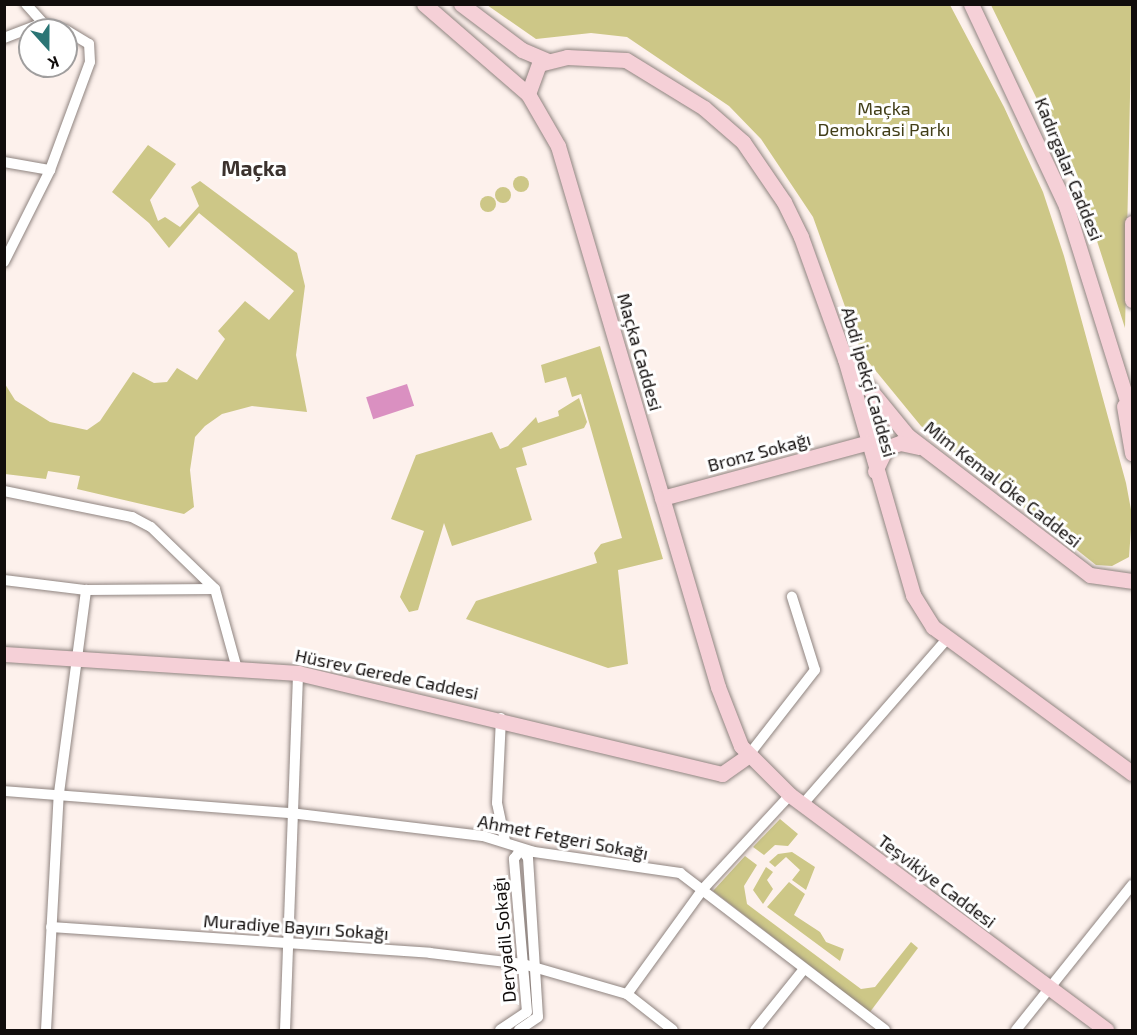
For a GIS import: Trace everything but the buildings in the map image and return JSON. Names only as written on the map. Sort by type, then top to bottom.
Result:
[{"type":"street","points":[[26,4],[39,18]]},
{"type":"street","name":"Maçka Caddesi","points":[[424,4],[528,94],[565,162],[718,687],[748,756]]},
{"type":"street","points":[[461,4],[522,50],[543,62]]},
{"type":"street","name":"Kadırgalar Caddesi","points":[[971,4],[1066,206],[1132,417]]},
{"type":"street","points":[[4,262],[50,170],[90,62],[88,44],[78,38]]},
{"type":"street","name":"Abdi İpekçi Caddesi","points":[[543,62],[626,60],[704,108],[742,142],[789,211],[845,359],[875,471],[913,595],[933,627],[1132,773]]},
{"type":"street","points":[[513,80],[543,62]]},
{"type":"street","points":[[528,94],[543,62]]},
{"type":"street","points":[[4,162],[50,170]]},
{"type":"street","points":[[1132,223],[1132,300]]},
{"type":"street","name":"Mim Kemal Öke Caddesi","points":[[845,359],[908,436],[1090,575],[1105,581],[1132,581]]},
{"type":"street","name":"Kadırgalar Caddesi","points":[[1122,391],[1132,453]]},
{"type":"street","name":"Bronz Sokağı","points":[[662,498],[867,443]]},
{"type":"street","points":[[875,471],[886,448],[900,443],[925,448]]},
{"type":"street","points":[[4,491],[132,517],[152,527],[215,589],[237,669]]},
{"type":"street","points":[[4,580],[86,590],[215,589]]},
{"type":"street","points":[[1105,581],[1132,593]]},
{"type":"street","points":[[46,1030],[59,793],[74,658],[86,590]]},
{"type":"street","points":[[748,756],[815,670],[792,597]]},
{"type":"street","points":[[673,1030],[627,994],[703,890],[796,800],[948,638]]},
{"type":"street","name":"Hüsrev Gerede Caddesi","points":[[4,654],[298,673],[501,718],[722,774],[748,756]]},
{"type":"street","points":[[285,1030],[290,813],[298,673]]},
{"type":"street","points":[[501,718],[497,803],[505,840]]},
{"type":"street","name":"Teşvikiye Caddesi","points":[[748,756],[796,800],[1049,990],[1106,1030]]},
{"type":"street","name":"Ahmet Fetgeri Sokağı","points":[[4,791],[59,793],[290,813],[505,840],[521,849],[680,873],[885,1030]]},
{"type":"street","name":"Deryadil Sokağı","points":[[500,1030],[515,1027],[538,1017],[537,967],[528,858],[521,849],[514,859],[527,1012],[515,1027]]},
{"type":"street","points":[[1016,1030],[1132,885]]},
{"type":"street","name":"Muradiye Bayırı Sokağı","points":[[51,927],[523,964],[627,994]]},
{"type":"street","points":[[755,1030],[804,969]]},
{"type":"green space","name":"Maçka Demokrasi Parkı","points":[[487,5],[950,5],[1004,107],[1043,192],[1064,256],[1126,483],[1132,515],[1129,557],[1112,566],[1096,565],[921,426],[862,354],[813,217],[761,139],[729,106],[627,37],[591,33],[536,39]]},
{"type":"green space","points":[[991,5],[1132,5],[1125,328],[1079,185]]},
{"type":"green space","points":[[148,145],[176,164],[150,200],[158,221],[165,217],[180,227],[199,206],[191,187],[200,181],[297,253],[305,286],[296,355],[307,412],[252,406],[222,414],[205,426],[195,437],[190,470],[194,507],[184,514],[77,489],[80,476],[48,471],[46,479],[5,474],[5,384],[15,400],[50,422],[87,430],[100,421],[133,372],[154,383],[167,382],[177,368],[197,380],[225,339],[218,331],[245,301],[269,320],[294,291],[199,213],[169,248],[149,223],[112,192]]},
{"type":"green space","points":[[518,176],[524,176],[529,184],[527,190],[518,192],[513,187],[513,181]]},
{"type":"green space","points":[[500,187],[506,187],[511,195],[509,201],[500,203],[495,198],[495,192]]},
{"type":"green space","points":[[485,196],[491,196],[496,204],[494,210],[485,212],[480,207],[480,201]]},
{"type":"green space","points":[[600,346],[663,559],[618,570],[628,664],[608,668],[466,619],[476,601],[597,563],[594,553],[601,544],[622,538],[581,394],[572,397],[566,377],[545,383],[541,365]]},
{"type":"green space","points":[[579,398],[587,422],[584,428],[522,448],[527,465],[516,468],[532,520],[452,546],[444,523],[418,610],[409,612],[400,597],[424,531],[391,519],[416,455],[492,432],[500,449],[508,446],[536,417],[538,423],[559,416],[558,411]]},
{"type":"green space","points":[[780,819],[798,834],[788,846],[775,845],[764,855],[753,847]]},
{"type":"green space","points":[[792,852],[815,867],[806,890],[792,880],[800,870],[786,857],[775,867],[769,862],[778,854]]},
{"type":"green space","points":[[745,856],[757,865],[744,886],[747,904],[861,989],[875,987],[911,942],[918,948],[870,1012],[713,891]]},
{"type":"green space","points":[[766,867],[773,872],[767,880],[773,889],[763,904],[753,890]]},
{"type":"green space","points":[[789,882],[805,894],[794,915],[820,932],[826,942],[844,949],[840,961],[767,907]]},
{"type":"shaded area","points":[[407,384],[414,406],[373,419],[366,397]]},
{"type":"district","name":"Maçka","points":[[254,168]]}]
